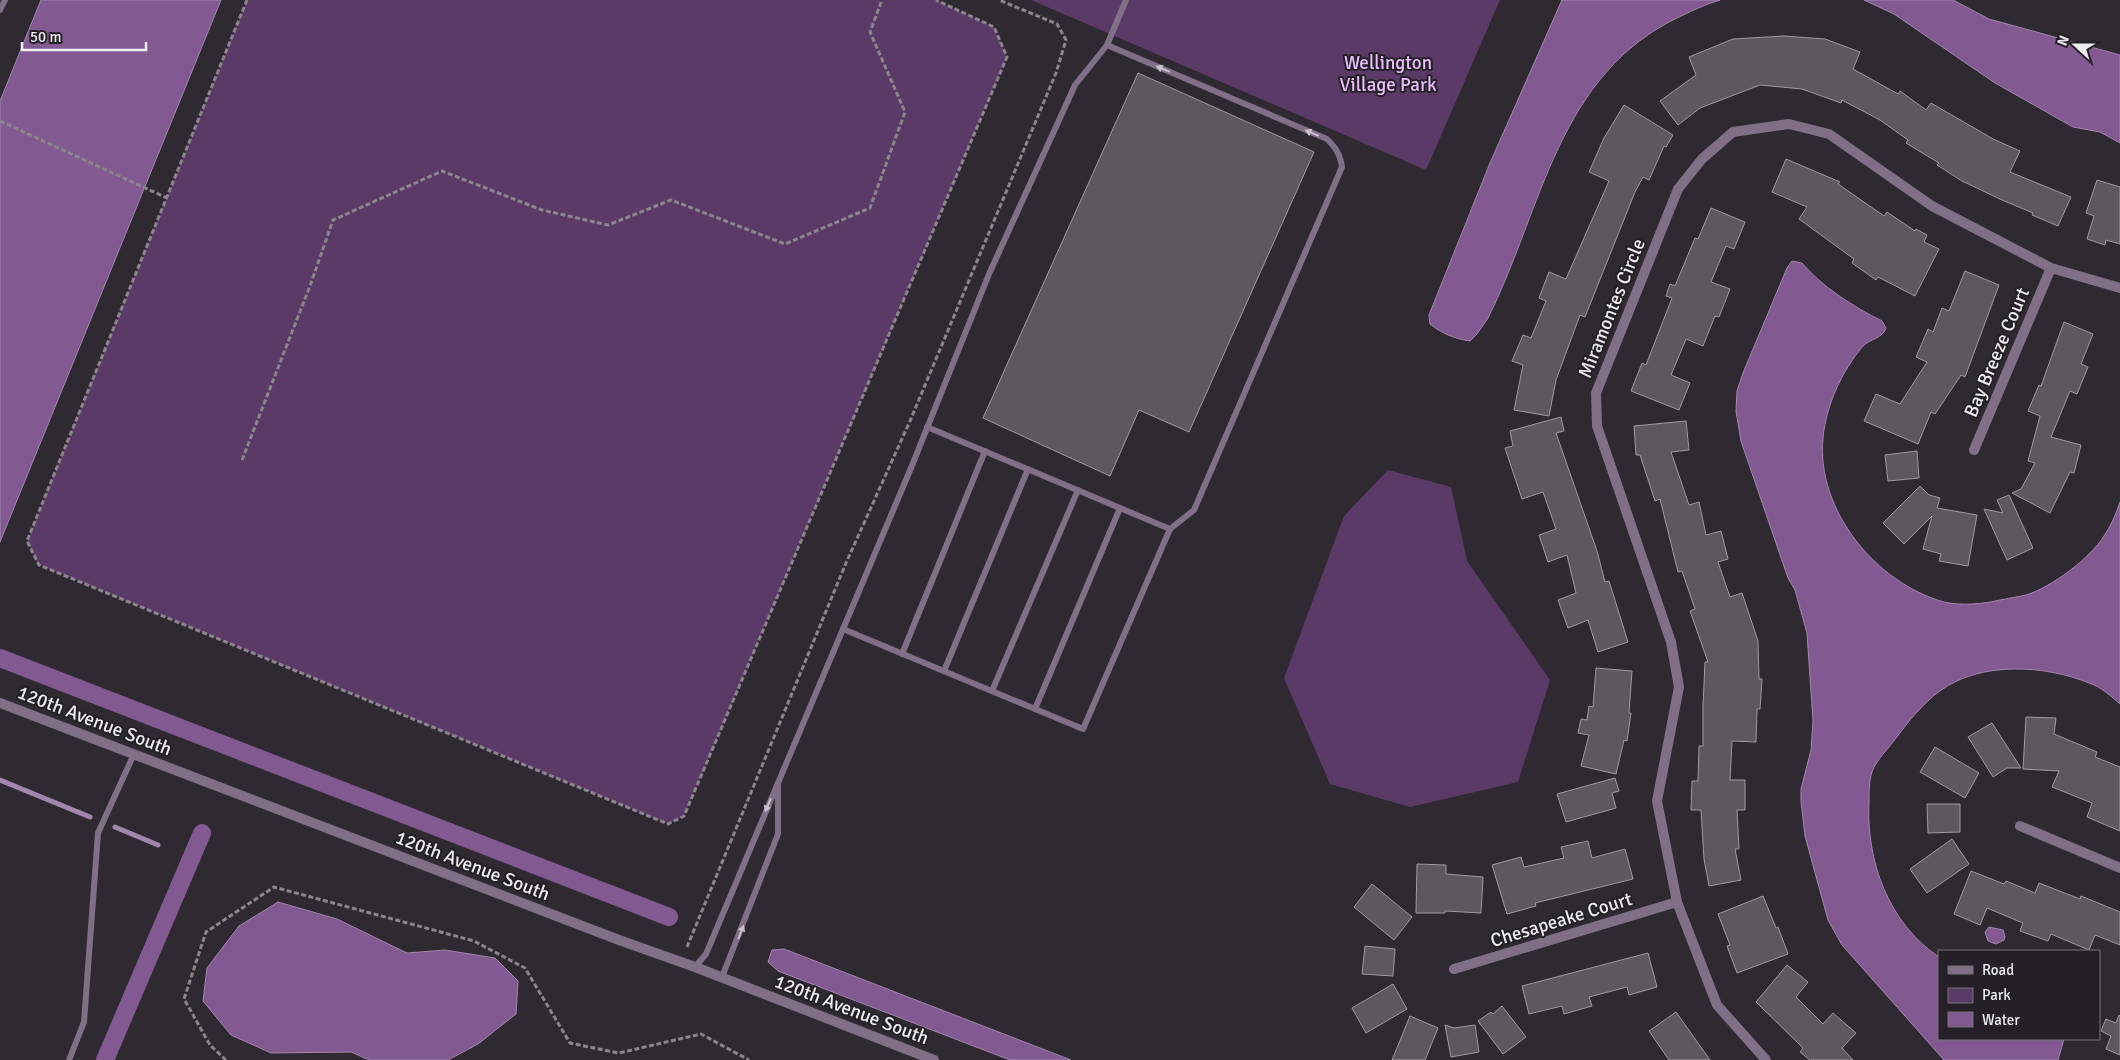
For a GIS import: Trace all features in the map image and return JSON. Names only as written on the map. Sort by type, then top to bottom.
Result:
[{"type":"street","name":"Miramontes Circle","points":[[1766,1060],[1718,1005],[1677,902],[1657,801],[1679,686],[1672,642],[1597,426],[1596,393],[1678,189],[1702,159],[1733,132],[1789,124],[1829,134],[1932,206],[2051,268],[2120,288]]},
{"type":"street","name":"Bay Breeze Court","points":[[1974,450],[2051,268]]},
{"type":"street","name":"120th Avenue South","points":[[0,703],[619,940],[722,977],[934,1060]]},
{"type":"street","points":[[2020,826],[2120,868]]},
{"type":"street","name":"Chesapeake Court","points":[[1454,969],[1677,902]]},
{"type":"lane","points":[[0,10],[5,0]]},
{"type":"lane","points":[[695,967],[706,954],[928,426],[989,274],[1075,85],[1107,45],[1126,0]]},
{"type":"lane","points":[[843,629],[1083,729],[1170,529],[1194,510],[1342,166],[1337,148],[1327,139],[1107,45]]},
{"type":"lane","points":[[928,426],[1170,529]]},
{"type":"lane","points":[[902,654],[985,451]]},
{"type":"lane","points":[[944,671],[1028,469]]},
{"type":"lane","points":[[992,691],[1078,490]]},
{"type":"lane","points":[[1036,709],[1120,508]]},
{"type":"lane","points":[[69,1060],[84,1022],[98,833],[134,754]]},
{"type":"lane","points":[[722,977],[778,834],[778,783]]},
{"type":"path","points":[[247,0],[27,541],[39,565],[668,824],[684,816],[1006,57],[994,27],[936,0]]},
{"type":"path","points":[[242,460],[300,314],[333,220],[442,171],[542,210],[608,225],[630,218],[671,200],[785,244],[870,208],[905,112],[870,32],[882,0]]},
{"type":"path","points":[[687,947],[842,572],[910,421],[1056,73],[1066,40],[1057,24],[999,0]]},
{"type":"path","points":[[0,121],[166,198]]},
{"type":"path","points":[[226,1060],[210,1045],[184,999],[206,932],[274,887],[474,941],[525,968],[570,1043],[619,1053],[701,1034],[749,1060]]},
{"type":"green space","points":[[247,0],[936,0],[994,27],[1007,57],[684,816],[668,824],[39,565],[27,541]]},
{"type":"green space","name":"Wellington Village Park","points":[[1031,0],[1500,0],[1426,170]]},
{"type":"green space","points":[[1388,470],[1451,487],[1467,561],[1550,680],[1518,782],[1410,807],[1330,784],[1284,678],[1344,516]]},
{"type":"water","points":[[41,0],[221,0],[0,542],[0,101]]},
{"type":"water","points":[[1562,0],[1720,0],[1681,16],[1639,41],[1606,72],[1580,108],[1559,148],[1488,318],[1470,341],[1454,337],[1430,324],[1429,315],[1490,163]]},
{"type":"water","points":[[1864,0],[1953,0],[1989,19],[2120,55],[2120,143],[2100,132],[2073,127],[1995,83],[1894,14]]},
{"type":"water","points":[[1792,261],[1802,263],[1829,288],[1850,303],[1882,321],[1886,328],[1882,334],[1863,346],[1848,366],[1836,389],[1825,426],[1823,465],[1829,491],[1840,517],[1855,540],[1874,561],[1895,578],[1919,592],[1951,603],[1980,603],[2026,595],[2047,586],[2080,563],[2107,532],[2120,502],[2120,704],[2106,692],[2093,685],[2053,672],[2013,669],[1974,675],[1956,681],[1940,691],[1922,707],[1876,763],[1870,783],[1869,824],[1876,868],[1894,908],[1906,927],[1921,943],[1938,956],[1938,1040],[2064,1040],[2058,1060],[1944,1060],[1842,945],[1828,920],[1805,836],[1801,801],[1801,789],[1811,750],[1813,721],[1807,633],[1795,590],[1788,578],[1741,441],[1736,411],[1737,391],[1743,373],[1787,268]]},
{"type":"water","points":[[278,902],[337,919],[407,953],[445,950],[495,958],[518,981],[516,1014],[478,1044],[448,1060],[369,1060],[351,1052],[271,1053],[231,1035],[203,1001],[207,968],[239,926]]},
{"type":"water","points":[[1989,927],[2003,930],[2004,940],[1996,944],[1988,941],[1985,932]]},
{"type":"water","points":[[784,949],[1071,1060],[1010,1060],[778,971],[768,962],[772,950]]},
{"type":"building","points":[[1784,36],[1825,39],[1860,52],[1853,69],[1898,94],[1900,91],[1926,110],[1931,103],[1993,139],[2020,151],[2010,172],[2071,197],[2058,226],[1962,181],[1937,165],[1939,163],[1906,143],[1908,140],[1880,120],[1842,100],[1841,103],[1802,89],[1760,85],[1700,108],[1678,125],[1660,101],[1696,75],[1689,57],[1733,39]]},
{"type":"building","points":[[1138,73],[1314,152],[1189,432],[1139,410],[1110,476],[983,418]]},
{"type":"building","points":[[1624,105],[1673,135],[1666,147],[1664,146],[1649,180],[1643,177],[1635,192],[1585,317],[1580,315],[1556,380],[1549,416],[1514,410],[1523,365],[1512,361],[1523,335],[1531,338],[1546,301],[1539,298],[1549,272],[1566,279],[1609,181],[1589,172],[1604,138]]},
{"type":"building","points":[[1786,159],[1840,182],[1838,184],[1884,216],[1887,212],[1915,231],[1916,229],[1927,235],[1924,242],[1939,249],[1915,296],[1878,277],[1876,280],[1852,263],[1854,259],[1799,219],[1807,207],[1772,192]]},
{"type":"building","points":[[2097,180],[2120,187],[2120,244],[2106,240],[2105,245],[2087,239],[2094,216],[2086,213]]},
{"type":"building","points":[[1711,208],[1745,222],[1734,249],[1726,246],[1711,282],[1730,289],[1719,317],[1715,316],[1703,346],[1686,339],[1671,375],[1690,383],[1679,410],[1631,391],[1642,363],[1646,365],[1672,298],[1666,296],[1670,284],[1675,286],[1695,238],[1698,239]]},
{"type":"building","points":[[1965,271],[1999,285],[1965,377],[1961,375],[1935,414],[1931,412],[1918,444],[1864,421],[1876,394],[1900,404],[1927,362],[1916,357],[1928,329],[1933,332],[1942,308],[1949,311]]},
{"type":"building","points":[[2064,322],[2093,334],[2081,364],[2088,367],[2077,394],[2070,391],[2051,437],[2081,445],[2074,473],[2070,472],[2050,513],[2012,493],[2021,489],[2035,463],[2028,461],[2040,416],[2028,411],[2039,385],[2041,386]]},
{"type":"building","points":[[1561,417],[1564,431],[1556,433],[1597,551],[1605,582],[1609,581],[1628,642],[1598,652],[1588,620],[1568,628],[1558,600],[1576,593],[1567,555],[1548,562],[1539,535],[1556,529],[1543,492],[1522,499],[1505,448],[1513,446],[1510,431]]},
{"type":"building","points":[[1686,421],[1689,450],[1671,452],[1689,505],[1699,502],[1706,535],[1721,531],[1728,559],[1718,562],[1730,597],[1742,593],[1758,641],[1759,679],[1762,679],[1760,709],[1757,709],[1756,742],[1732,741],[1730,780],[1745,780],[1745,810],[1737,810],[1739,849],[1735,849],[1741,880],[1709,886],[1704,859],[1701,810],[1691,810],[1692,781],[1698,781],[1699,746],[1703,746],[1705,662],[1708,662],[1690,611],[1695,609],[1682,571],[1678,572],[1660,499],[1655,501],[1640,455],[1636,455],[1634,426]]},
{"type":"building","points":[[1917,451],[1919,478],[1888,481],[1885,455]]},
{"type":"building","points":[[1920,486],[1929,495],[1940,498],[1937,508],[1977,515],[1968,566],[1939,561],[1941,554],[1923,549],[1932,516],[1904,544],[1883,523]]},
{"type":"building","points":[[2009,495],[2033,548],[2007,560],[1984,509],[2003,513],[1997,500]]},
{"type":"building","points":[[1596,668],[1632,671],[1629,713],[1631,713],[1627,741],[1624,740],[1616,774],[1581,766],[1589,735],[1578,733],[1581,719],[1587,720],[1589,706],[1593,707]]},
{"type":"building","points":[[2026,717],[2056,718],[2054,734],[2097,752],[2095,757],[2120,767],[2120,831],[2087,817],[2092,803],[2052,787],[2059,771],[2023,769]]},
{"type":"building","points":[[1992,723],[2021,768],[2007,768],[1993,777],[1968,737]]},
{"type":"building","points":[[1935,747],[1979,773],[1965,798],[1920,772]]},
{"type":"building","points":[[1615,778],[1619,791],[1612,793],[1616,808],[1566,822],[1557,794]]},
{"type":"building","points":[[1927,804],[1960,804],[1960,832],[1928,833]]},
{"type":"building","points":[[1952,839],[1969,864],[1927,893],[1910,869]]},
{"type":"building","points":[[1588,841],[1592,858],[1625,849],[1633,879],[1535,903],[1536,906],[1507,914],[1492,865],[1521,857],[1524,867],[1564,858],[1561,847]]},
{"type":"building","points":[[1417,864],[1446,865],[1446,874],[1483,877],[1481,913],[1445,911],[1445,913],[1416,913]]},
{"type":"building","points":[[1971,871],[2004,884],[2006,881],[2035,893],[2039,883],[2080,899],[2081,896],[2120,912],[2120,945],[2095,935],[2089,950],[2051,934],[2048,941],[2020,931],[2023,923],[1987,908],[1980,925],[1954,914]]},
{"type":"building","points":[[1372,884],[1412,917],[1394,940],[1354,907]]},
{"type":"building","points":[[1763,896],[1776,928],[1778,927],[1788,954],[1737,973],[1727,946],[1730,945],[1718,914]]},
{"type":"building","points":[[1365,946],[1395,949],[1393,976],[1362,974]]},
{"type":"building","points":[[1648,953],[1657,987],[1629,995],[1627,987],[1589,997],[1592,1006],[1564,1014],[1562,1006],[1529,1014],[1522,986]]},
{"type":"building","points":[[1787,965],[1808,982],[1796,997],[1823,1024],[1833,1013],[1856,1033],[1842,1048],[1853,1060],[1810,1060],[1800,1052],[1803,1048],[1756,1002]]},
{"type":"building","points":[[1393,984],[1407,1009],[1366,1033],[1352,1008]]},
{"type":"building","points":[[1502,1006],[1526,1037],[1503,1054],[1478,1021],[1491,1012],[1493,1014]]},
{"type":"building","points":[[1676,1012],[1710,1060],[1669,1060],[1649,1031]]},
{"type":"building","points":[[2119,1015],[2120,1055],[2106,1049],[2111,1036],[2101,1031],[2106,1019],[2116,1023]]},
{"type":"building","points":[[1410,1016],[1438,1028],[1425,1060],[1392,1060]]},
{"type":"building","points":[[1445,1025],[1454,1028],[1475,1025],[1479,1052],[1451,1057]]},
{"type":"waterway","points":[[0,658],[669,917]]},
{"type":"waterway","points":[[0,780],[90,817]]},
{"type":"waterway","points":[[115,827],[158,845]]},
{"type":"waterway","points":[[105,1060],[202,833]]}]
